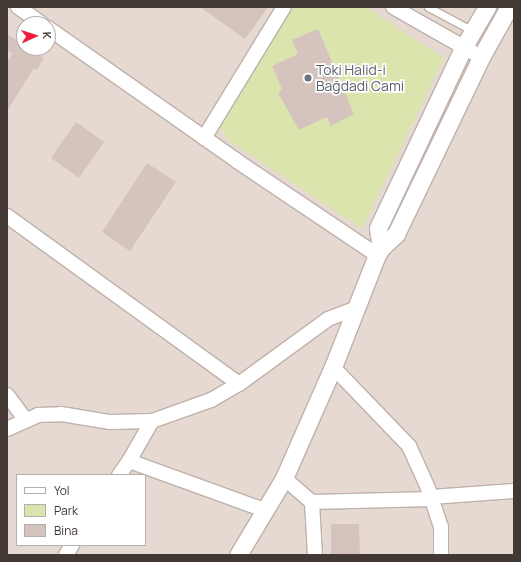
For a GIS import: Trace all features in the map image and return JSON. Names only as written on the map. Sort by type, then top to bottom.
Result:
[{"type":"street","points":[[18,7],[31,16]]},
{"type":"street","points":[[204,138],[284,7]]},
{"type":"street","points":[[393,7],[463,48],[482,57]]},
{"type":"street","points":[[379,252],[378,228],[463,48],[487,7]]},
{"type":"street","points":[[238,555],[284,478],[333,367],[354,309],[379,252],[396,234],[482,57],[509,7]]},
{"type":"street","points":[[56,34],[204,138],[379,252]]},
{"type":"street","points":[[7,216],[239,384]]},
{"type":"street","points":[[7,429],[25,419],[38,415],[61,414],[110,422],[152,421],[211,400],[239,384],[328,319],[354,309]]},
{"type":"street","points":[[333,367],[409,446],[432,498],[441,527],[441,555]]},
{"type":"street","points":[[7,395],[25,419]]},
{"type":"street","points":[[120,474],[152,421]]},
{"type":"street","points":[[129,461],[264,510]]},
{"type":"street","points":[[284,478],[312,502],[432,498],[514,491]]},
{"type":"street","points":[[312,502],[315,555]]},
{"type":"street","points":[[66,555],[71,546]]},
{"type":"lane","points":[[428,7],[473,31]]},
{"type":"shaded area","points":[[7,7],[514,7],[514,555],[7,555]]},
{"type":"green space","points":[[294,7],[366,7],[444,58],[362,229],[228,140],[220,126]]},
{"type":"building","points":[[200,7],[268,7],[245,39]]},
{"type":"building","name":"Toki Halid-i Bağdadi Cami","points":[[318,29],[354,114],[331,126],[327,117],[299,130],[278,93],[282,89],[272,66],[298,54],[292,40]]},
{"type":"building","points":[[7,34],[16,40],[16,56],[41,56],[44,58],[37,70],[34,68],[7,111],[7,62],[12,54],[7,50]]},
{"type":"building","points":[[76,122],[104,142],[79,178],[51,158]]},
{"type":"building","points":[[147,163],[176,182],[130,251],[102,232]]},
{"type":"building","points":[[331,524],[359,524],[360,555],[331,555]]},
{"type":"place","name":"Toki Halid-i Bağdadi Cami","points":[[308,78]]}]
